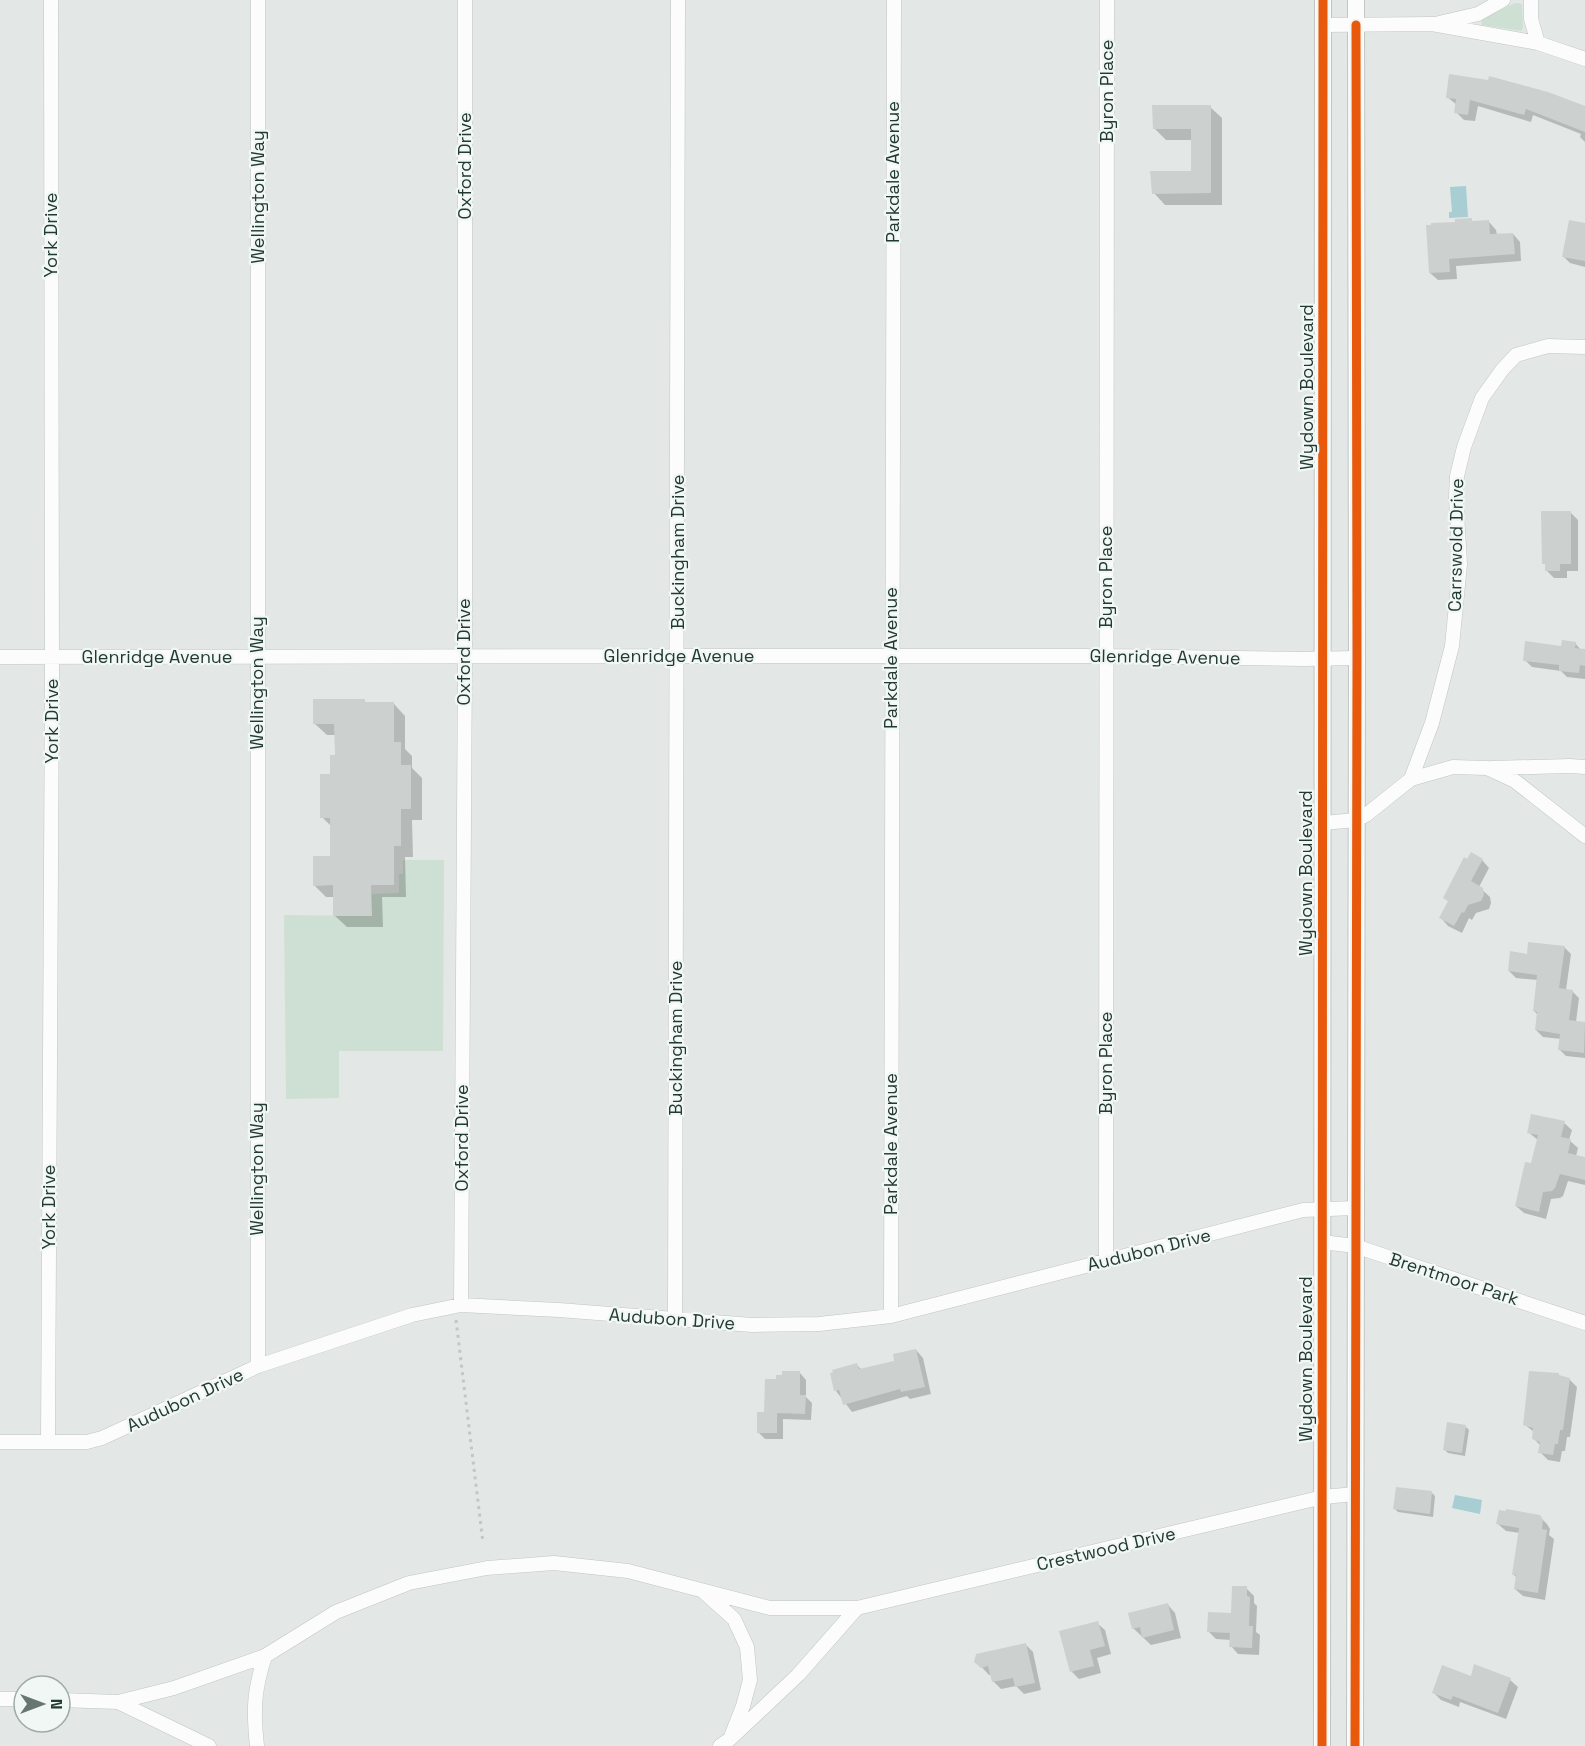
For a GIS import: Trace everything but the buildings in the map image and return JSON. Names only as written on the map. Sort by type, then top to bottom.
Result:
[{"type":"street","name":"York Drive","points":[[48,1442],[52,657],[51,0]]},
{"type":"street","name":"Wellington Way","points":[[258,0],[256,658],[258,1366]]},
{"type":"street","name":"Oxford Drive","points":[[457,1306],[465,657],[465,0]]},
{"type":"street","name":"Buckingham Drive","points":[[675,1320],[678,0]]},
{"type":"street","name":"Parkdale Avenue","points":[[891,1316],[894,0]]},
{"type":"street","name":"Byron Place","points":[[1106,1261],[1107,0]]},
{"type":"street","name":"Wydown Boulevard","points":[[1322,1746],[1323,0]]},
{"type":"street","points":[[1355,1746],[1356,0]]},
{"type":"street","points":[[1431,24],[1478,14],[1503,0]]},
{"type":"street","points":[[1531,0],[1531,19],[1538,43]]},
{"type":"street","points":[[1323,25],[1431,24],[1538,43],[1585,59]]},
{"type":"street","name":"Carrswold Drive","points":[[1412,779],[1432,723],[1452,646],[1460,564],[1457,476],[1464,447],[1479,406],[1502,370],[1516,355],[1548,346],[1585,347]]},
{"type":"street","name":"Glenridge Avenue","points":[[0,657],[1106,656],[1357,658]]},
{"type":"street","points":[[1323,823],[1356,820],[1366,815],[1412,779],[1453,767],[1585,767]]},
{"type":"street","points":[[1487,768],[1515,781],[1585,836]]},
{"type":"street","name":"Audubon Drive","points":[[0,1442],[87,1442],[102,1438],[258,1366],[412,1315],[457,1306],[559,1310],[752,1325],[819,1324],[891,1316],[1303,1210],[1355,1208]]},
{"type":"street","name":"Brentmoor Park","points":[[1322,1242],[1355,1246],[1585,1323]]},
{"type":"street","name":"Crestwood Drive","points":[[72,1700],[118,1702],[174,1689],[265,1656],[336,1612],[409,1583],[487,1568],[565,1564],[628,1571],[770,1608],[857,1608],[1323,1497],[1355,1494]]},
{"type":"street","name":"Crestwood Drive","points":[[703,1592],[734,1619],[747,1647],[750,1680],[744,1706],[725,1743]]},
{"type":"street","name":"Crestwood Drive","points":[[725,1743],[798,1674],[857,1608]]},
{"type":"street","points":[[257,1746],[254,1717],[256,1684],[265,1656]]},
{"type":"street","name":"Crestwood Drive","points":[[118,1702],[209,1746]]},
{"type":"path","points":[[457,1306],[483,1543]]},
{"type":"green space","points":[[1515,3],[1522,5],[1523,27],[1521,31],[1482,25],[1481,20],[1484,18]]},
{"type":"green space","points":[[403,860],[444,860],[443,1051],[339,1051],[339,1098],[286,1099],[284,915],[371,916],[371,894],[399,893],[399,874],[403,874]]},
{"type":"water","points":[[1466,186],[1468,217],[1449,218],[1449,212],[1452,212],[1450,187]]},
{"type":"water","points":[[1455,1495],[1482,1500],[1480,1514],[1452,1508]]},
{"type":"cycle path","points":[[1322,1746],[1323,0]]},
{"type":"cycle path","points":[[1355,1746],[1356,25]]}]
